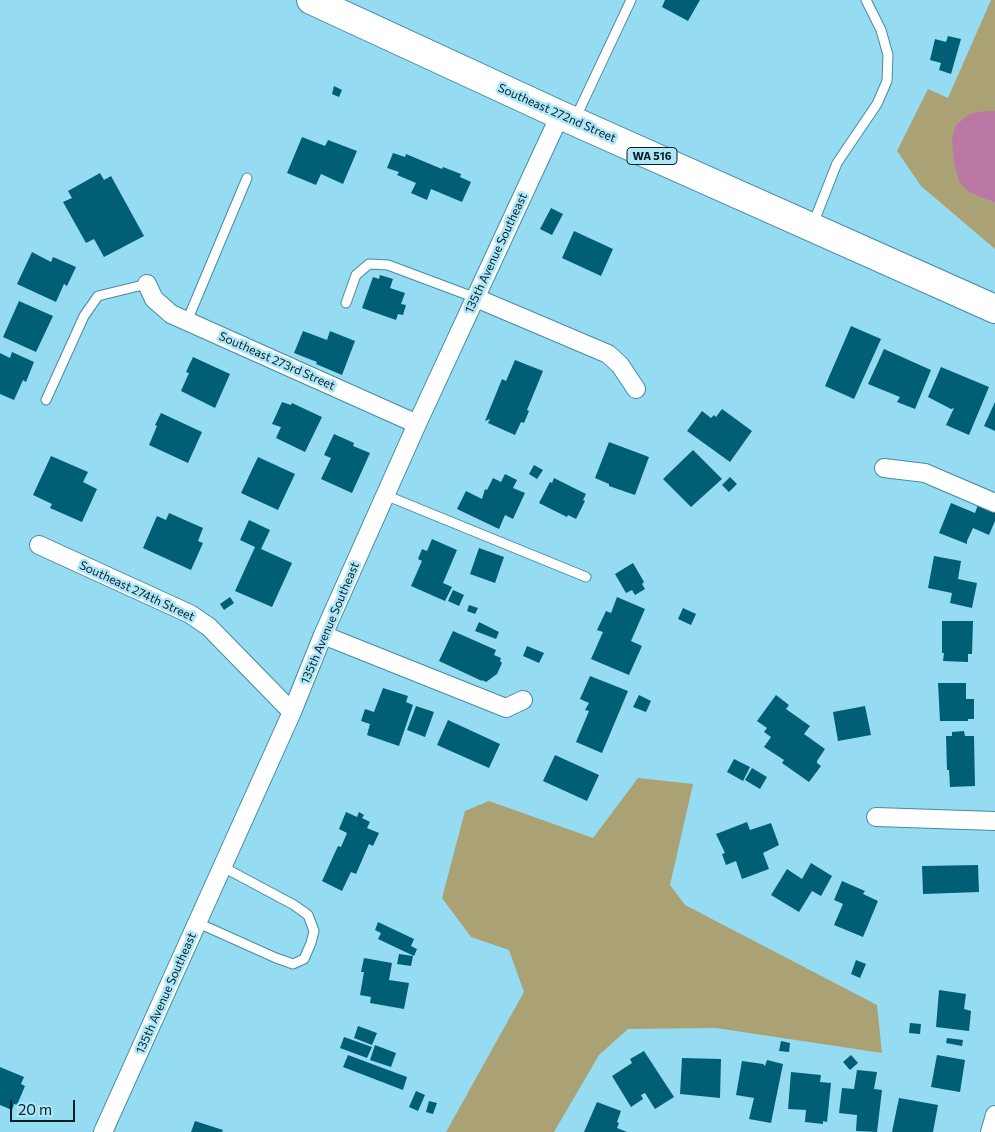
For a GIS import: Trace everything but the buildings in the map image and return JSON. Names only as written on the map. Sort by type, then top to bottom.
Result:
[{"type":"main road","name":"Southeast 272nd Street","points":[[311,0],[567,118],[995,310]]},
{"type":"street","name":"135th Avenue Southeast","points":[[103,1132],[292,712],[323,635],[417,424],[476,298],[567,118]]},
{"type":"street","name":"Southeast 273rd Street","points":[[147,284],[154,299],[171,314],[417,424]]},
{"type":"street","points":[[476,298],[608,354],[620,365],[636,389]]},
{"type":"street","points":[[884,468],[925,473],[995,503]]},
{"type":"street","name":"Southeast 274th Street","points":[[39,546],[190,614],[209,627],[292,712]]},
{"type":"street","points":[[323,635],[506,708],[524,700]]},
{"type":"street","points":[[876,817],[995,821]]},
{"type":"street","points":[[990,1132],[995,1115]]},
{"type":"lane","points":[[567,118],[631,0]]},
{"type":"lane","points":[[811,228],[837,163],[877,104],[887,81],[888,54],[881,30],[866,0]]},
{"type":"lane","points":[[186,321],[247,178]]},
{"type":"lane","points":[[346,303],[356,275],[369,264],[388,265],[476,298]]},
{"type":"lane","points":[[46,400],[84,316],[98,296],[147,284]]},
{"type":"lane","points":[[386,495],[586,578]]},
{"type":"lane","points":[[198,923],[293,964],[304,959],[312,943],[314,931],[308,915],[294,905],[223,867]]},
{"type":"shaded area","points":[[991,0],[995,0],[995,111],[986,111],[989,201],[995,203],[995,249],[921,186],[897,151],[928,89],[948,98]]},
{"type":"shaded area","points":[[995,111],[995,203],[969,192],[959,182],[954,161],[952,139],[956,125],[970,114]]},
{"type":"shaded area","points":[[638,778],[693,784],[670,885],[685,905],[877,1005],[882,1053],[716,1028],[628,1029],[599,1055],[554,1132],[446,1132],[524,992],[509,950],[471,937],[442,898],[465,811],[489,801],[593,838]]}]
